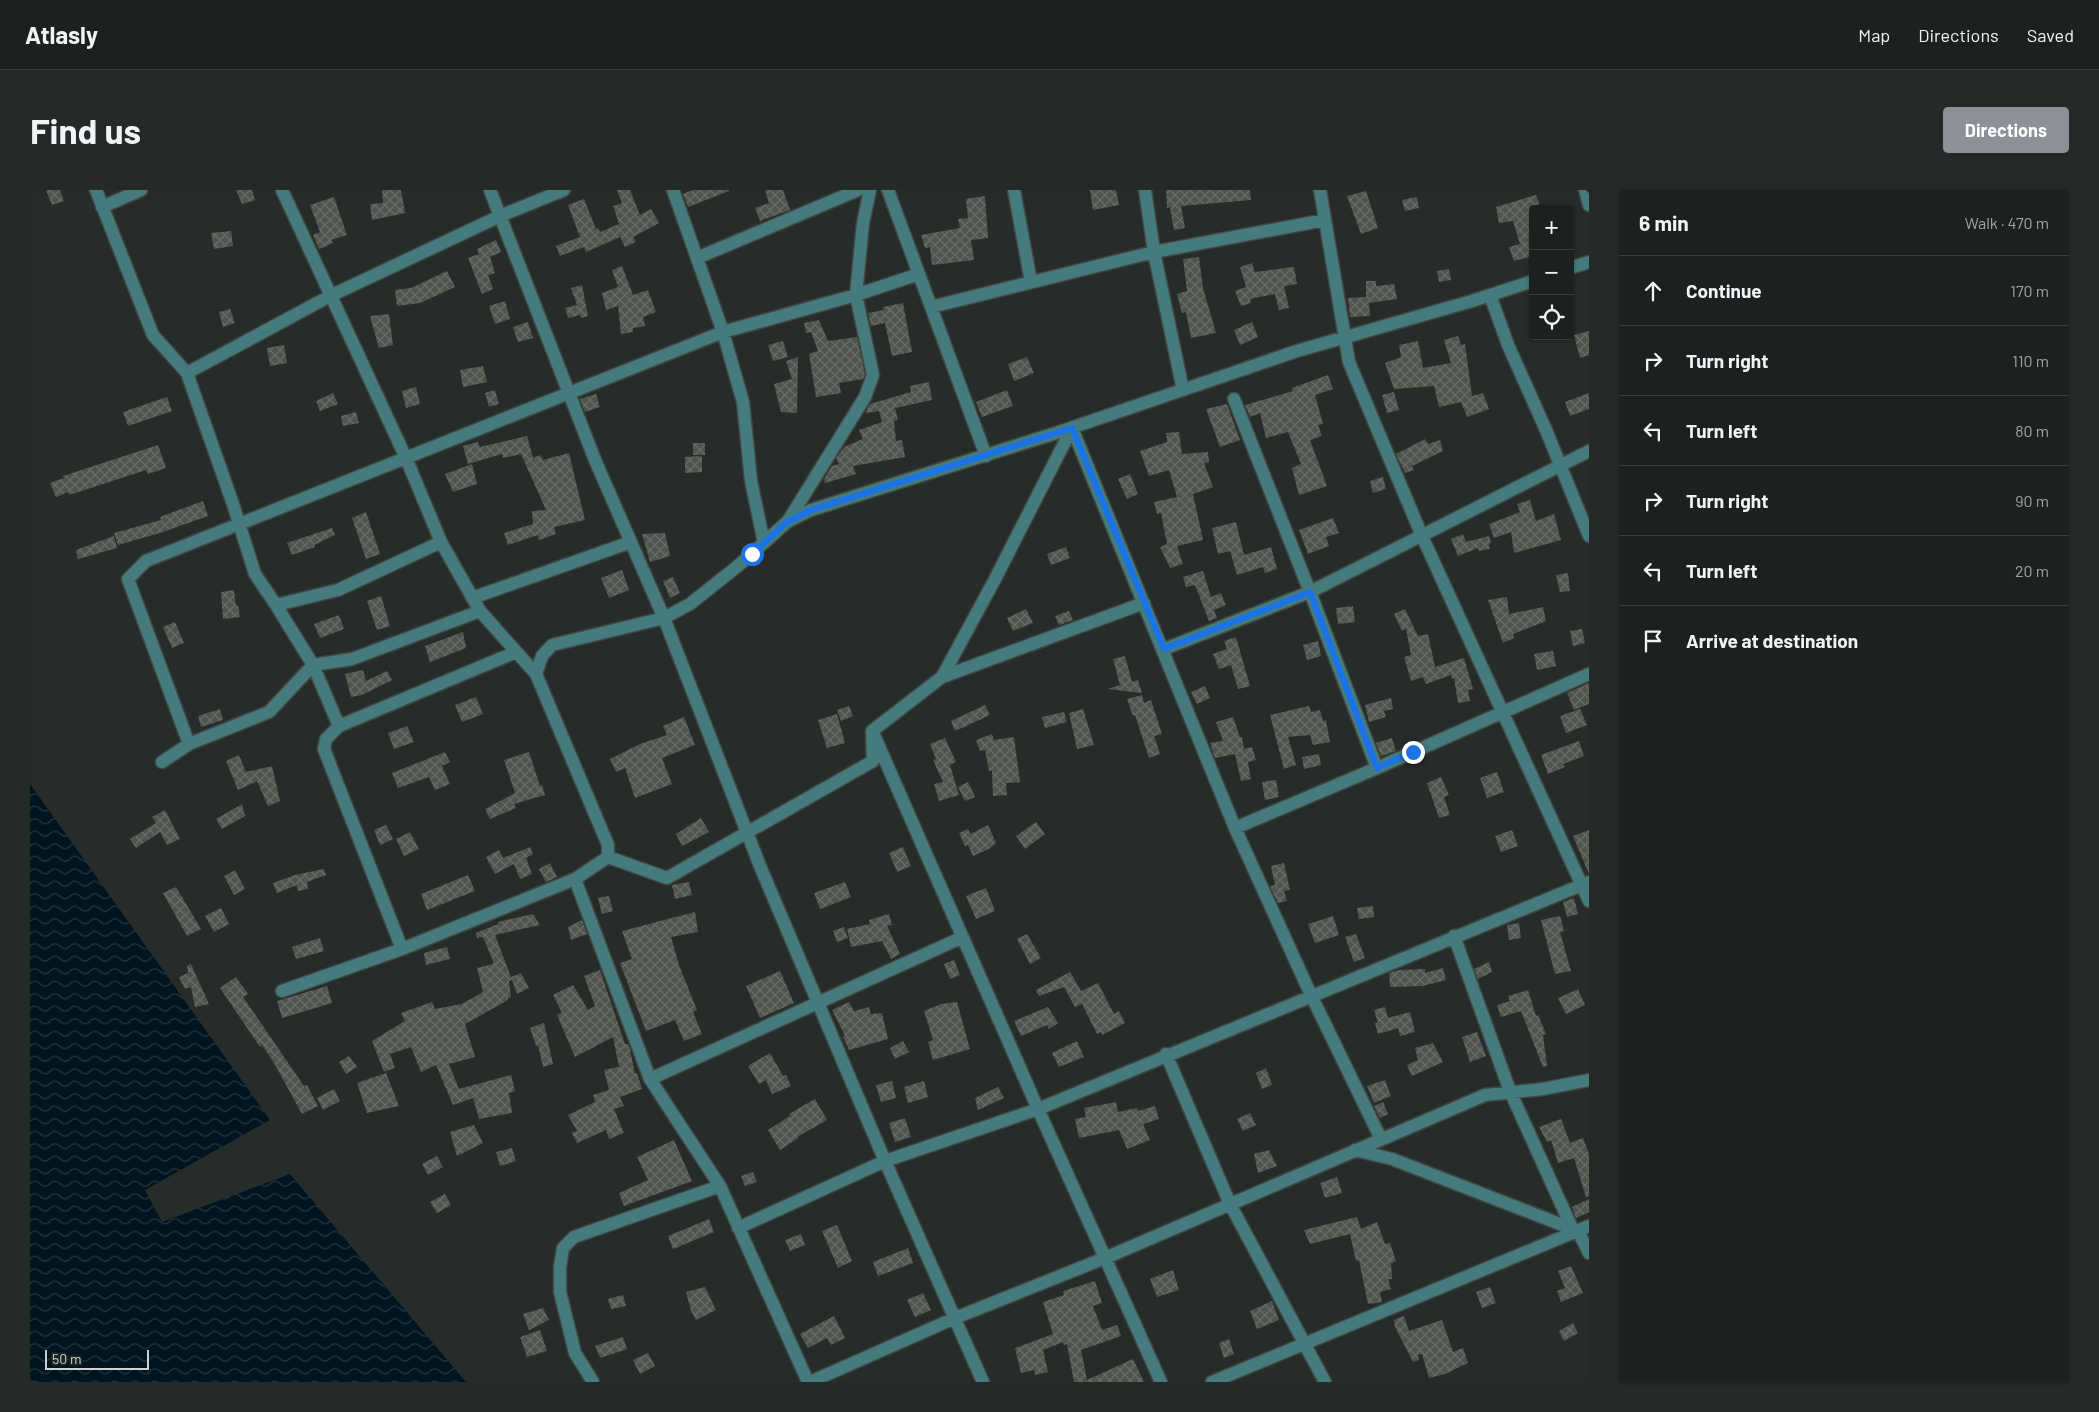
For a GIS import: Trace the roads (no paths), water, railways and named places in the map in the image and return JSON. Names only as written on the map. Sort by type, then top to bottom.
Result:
[{"type":"street","points":[[96,190],[153,335],[187,373],[256,574],[314,665],[339,726]]},
{"type":"street","points":[[102,206],[142,190]]},
{"type":"street","points":[[282,190],[406,458],[441,542],[480,610],[536,674],[608,845],[608,857]]},
{"type":"street","points":[[490,190],[595,460],[664,618],[748,833],[818,1003],[885,1161],[984,1382]]},
{"type":"street","points":[[187,373],[330,296],[500,216],[564,190]]},
{"type":"street","points":[[674,190],[724,332],[743,402],[751,481],[764,543]]},
{"type":"street","points":[[697,258],[858,190]]},
{"type":"street","points":[[536,674],[542,656],[552,645],[664,618],[690,604],[787,522],[865,397],[873,375],[856,295],[863,223],[870,190]]},
{"type":"street","points":[[888,190],[986,456]]},
{"type":"street","points":[[1014,190],[1031,282]]},
{"type":"street","points":[[1145,190],[1154,252],[1183,390]]},
{"type":"street","points":[[1320,190],[1349,362],[1422,536],[1502,712],[1585,884],[1589,901]]},
{"type":"street","points":[[1585,190],[1589,205]]},
{"type":"street","points":[[931,307],[1154,252],[1325,220]]},
{"type":"street","points":[[1574,267],[1589,262]]},
{"type":"street","points":[[189,744],[128,579],[146,561],[724,332],[856,295],[919,274]]},
{"type":"street","points":[[787,522],[811,510],[1072,428],[1297,351],[1490,295],[1529,281]]},
{"type":"street","points":[[1490,295],[1508,346],[1560,464],[1589,536]]},
{"type":"street","points":[[1234,399],[1377,768]]},
{"type":"street","points":[[1072,428],[1164,649],[1235,828],[1311,996],[1380,1139]]},
{"type":"street","points":[[942,677],[1003,564],[1072,428]]},
{"type":"street","points":[[1164,649],[1310,592],[1589,451]]},
{"type":"street","points":[[276,606],[338,590],[441,542]]},
{"type":"street","points":[[472,598],[632,542]]},
{"type":"street","points":[[872,731],[942,677],[1144,603]]},
{"type":"street","points":[[162,762],[189,744],[269,712],[314,665],[352,659],[480,610]]},
{"type":"street","points":[[402,949],[324,749],[326,739],[339,726],[516,652]]},
{"type":"street","points":[[1235,828],[1377,768],[1589,674]]},
{"type":"street","points":[[608,857],[667,878],[873,762],[872,731]]},
{"type":"street","points":[[872,731],[1161,1382]]},
{"type":"street","points":[[282,991],[402,949],[575,879],[608,857]]},
{"type":"street","points":[[575,879],[650,1079],[720,1186],[809,1382],[955,1318],[1105,1258],[1486,1095],[1543,1089],[1589,1080]]},
{"type":"street","points":[[738,1228],[885,1161],[1038,1108],[1454,936],[1585,884]]},
{"type":"street","points":[[1454,936],[1510,1091],[1580,1228],[1589,1253]]},
{"type":"street","points":[[650,1079],[963,937]]},
{"type":"street","points":[[1166,1054],[1230,1204],[1306,1343],[1325,1382]]},
{"type":"street","points":[[1355,1150],[1392,1159],[1580,1228]]},
{"type":"street","points":[[593,1382],[576,1353],[560,1292],[560,1268],[563,1248],[574,1237],[720,1186]]},
{"type":"street","points":[[1212,1382],[1580,1228]]},
{"type":"water","points":[[30,784],[270,1120],[145,1190],[162,1222],[290,1174],[466,1382],[30,1382]]}]
